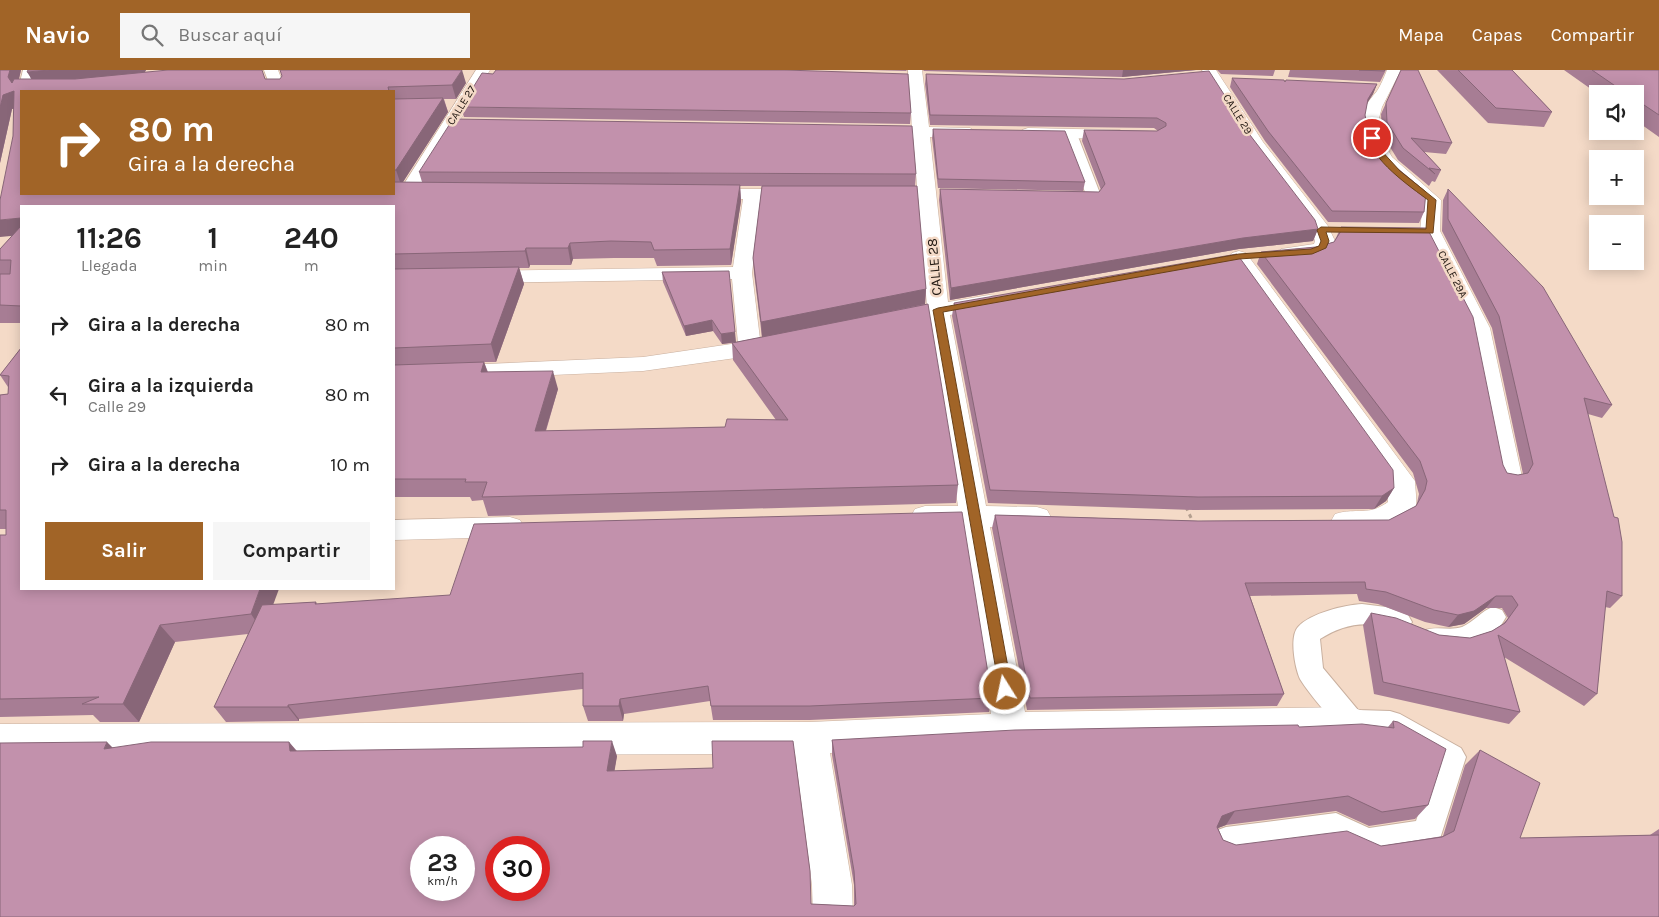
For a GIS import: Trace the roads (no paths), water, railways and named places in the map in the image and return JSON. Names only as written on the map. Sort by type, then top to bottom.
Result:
[{"type":"street","points":[[25,90],[30,70]]},
{"type":"street","points":[[271,70],[278,90]]},
{"type":"street","name":"CALLE 27","points":[[401,192],[449,124],[483,70]]},
{"type":"street","name":"CALLE 29A","points":[[1394,70],[1378,88],[1369,126],[1375,149],[1398,173],[1432,200],[1420,231],[1479,328],[1509,477]]},
{"type":"street","points":[[1208,75],[1236,80]]},
{"type":"street","name":"CALLE 29","points":[[1208,75],[1256,144],[1321,230]]},
{"type":"street","name":"CALLE 28","points":[[916,76],[925,194],[938,310],[1011,728]]},
{"type":"street","points":[[442,105],[461,105]]},
{"type":"street","points":[[449,124],[469,124]]},
{"type":"street","points":[[862,131],[991,133]]},
{"type":"street","points":[[1010,133],[1136,135]]},
{"type":"street","points":[[401,192],[428,192]]},
{"type":"street","points":[[684,193],[812,194]]},
{"type":"street","points":[[750,349],[742,273],[753,194]]},
{"type":"street","points":[[1321,521],[1381,521],[1402,506],[1401,481],[1229,258],[1312,251],[1322,248],[1325,241],[1321,230],[1341,230]]},
{"type":"street","points":[[464,277],[742,273]]},
{"type":"street","points":[[872,324],[1006,298]]},
{"type":"street","points":[[395,376],[643,364],[750,349],[788,341]]},
{"type":"street","points":[[896,517],[975,515],[1064,518]]},
{"type":"street","points":[[395,530],[532,527]]},
{"type":"street","points":[[0,740],[810,738],[1011,728],[1351,722]]},
{"type":"street","points":[[810,738],[832,885],[833,917]]},
{"type":"lane","points":[[1055,198],[1094,196],[1070,134]]},
{"type":"lane","points":[[1226,842],[1336,828],[1368,843],[1427,834],[1451,757],[1390,723],[1351,722],[1311,673],[1307,658],[1307,634],[1328,620],[1359,613],[1395,620],[1428,635],[1449,640],[1477,633],[1493,617]]}]
